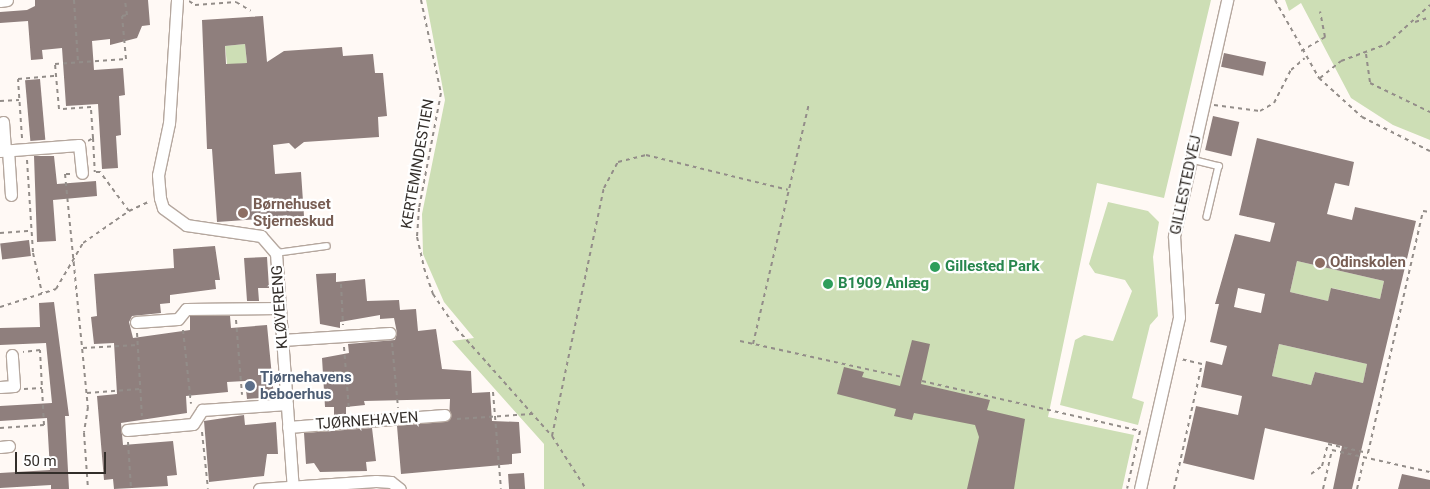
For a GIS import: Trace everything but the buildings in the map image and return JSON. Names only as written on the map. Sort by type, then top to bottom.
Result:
[{"type":"street","points":[[0,1],[8,0]]},
{"type":"street","points":[[160,198],[158,175],[169,123],[177,0]]},
{"type":"street","name":"GILLESTEDVEJ","points":[[1140,489],[1180,317],[1174,236],[1227,0]]},
{"type":"street","points":[[3,122],[4,150],[11,195]]},
{"type":"street","points":[[4,150],[79,145],[82,173]]},
{"type":"street","name":"KLØVERENG","points":[[160,198],[169,214],[186,225],[261,236],[276,253],[293,488]]},
{"type":"street","points":[[136,322],[178,319],[186,309],[235,306],[242,311],[280,308]]},
{"type":"street","points":[[282,340],[390,332]]},
{"type":"street","points":[[0,387],[14,386],[15,354]]},
{"type":"street","points":[[127,430],[193,424],[200,413],[243,407],[287,404]]},
{"type":"street","name":"TJØRNEHAVEN","points":[[288,427],[445,415]]},
{"type":"street","points":[[259,489],[376,481],[390,482],[400,489]]},
{"type":"lane","points":[[1190,159],[1219,166],[1207,217]]},
{"type":"lane","points":[[276,253],[327,246]]},
{"type":"path","points":[[74,0],[78,62]]},
{"type":"path","points":[[95,172],[91,107],[59,109],[55,64],[126,59],[122,16],[127,16],[125,0]]},
{"type":"path","points":[[189,0],[196,5],[236,2],[251,11]]},
{"type":"path","name":"KERTEMINDESTIEN","points":[[421,0],[441,93],[419,208],[417,236],[424,268],[433,294],[456,328],[552,436],[586,489]]},
{"type":"path","points":[[1275,0],[1305,58],[1320,78],[1362,117],[1430,151]]},
{"type":"path","points":[[1415,22],[1430,5]]},
{"type":"path","points":[[1301,51],[1325,37],[1320,12]]},
{"type":"path","points":[[1320,78],[1341,61],[1366,54],[1415,22],[1430,17]]},
{"type":"path","points":[[1366,54],[1370,83],[1430,112]]},
{"type":"path","points":[[1204,102],[1242,112],[1260,111],[1274,103],[1291,70],[1305,58]]},
{"type":"path","points":[[42,293],[32,231],[18,78],[56,76]]},
{"type":"path","points":[[0,101],[19,100]]},
{"type":"path","points":[[753,344],[809,104]]},
{"type":"path","points":[[79,145],[93,138]]},
{"type":"path","points":[[552,436],[604,188],[618,162],[646,155],[788,190]]},
{"type":"path","points":[[100,172],[129,211]]},
{"type":"path","points":[[82,173],[65,174],[87,393],[88,489]]},
{"type":"path","points":[[0,307],[42,293],[63,283],[82,244],[129,211],[160,198]]},
{"type":"path","points":[[1311,474],[1322,466],[1328,444],[1368,453],[1423,211],[1430,212]]},
{"type":"path","points":[[0,234],[32,231]]},
{"type":"path","points":[[341,284],[350,422]]},
{"type":"path","points":[[235,306],[243,407]]},
{"type":"path","points":[[182,314],[193,424]]},
{"type":"path","points":[[136,322],[143,428]]},
{"type":"path","points":[[390,332],[399,418]]},
{"type":"path","points":[[740,341],[903,377]]},
{"type":"path","points":[[83,348],[138,345]]},
{"type":"path","points":[[0,428],[44,425],[40,350],[15,354]]},
{"type":"path","points":[[1172,357],[1202,364],[1174,489]]},
{"type":"path","points":[[922,381],[1140,431],[1127,489]]},
{"type":"path","points":[[14,386],[42,388]]},
{"type":"path","points":[[87,393],[140,390]]},
{"type":"path","points":[[493,392],[501,489]]},
{"type":"path","points":[[200,413],[208,489]]},
{"type":"path","points":[[445,415],[448,419],[533,414]]},
{"type":"path","points":[[127,430],[131,489]]},
{"type":"path","points":[[1323,489],[1332,450],[1430,472]]},
{"type":"path","points":[[1357,489],[1364,458]]},
{"type":"green space","name":"B1909 Anlæg","points":[[426,0],[1211,0],[1164,198],[1097,183],[1048,417],[1134,435],[1122,489],[544,489],[544,444],[452,341],[474,338],[444,302],[423,254],[422,214],[445,100]]},
{"type":"green space","points":[[1285,0],[1430,0],[1430,140],[1393,125],[1351,98],[1301,3],[1289,11]]},
{"type":"green space","points":[[245,44],[247,63],[227,65],[225,46]]},
{"type":"green space","points":[[1108,202],[1148,211],[1159,222],[1153,257],[1158,316],[1150,325],[1132,398],[1144,402],[1138,425],[1060,405],[1075,340],[1084,335],[1113,341],[1132,291],[1125,280],[1095,273],[1089,264]]},
{"type":"green space","points":[[1297,261],[1384,281],[1380,299],[1332,288],[1328,301],[1290,292]]},
{"type":"green space","points":[[1279,344],[1367,364],[1363,383],[1315,372],[1311,385],[1272,376]]},
{"type":"place","name":"Børnehuset Stjerneskud","points":[[243,213]]},
{"type":"place","name":"Odinskolen","points":[[1320,263]]},
{"type":"place","name":"Gillested Park","points":[[935,267]]},
{"type":"place","name":"B1909 Anlæg","points":[[828,284]]},
{"type":"place","name":"Tjørnehavens beboerhus","points":[[250,386]]}]
